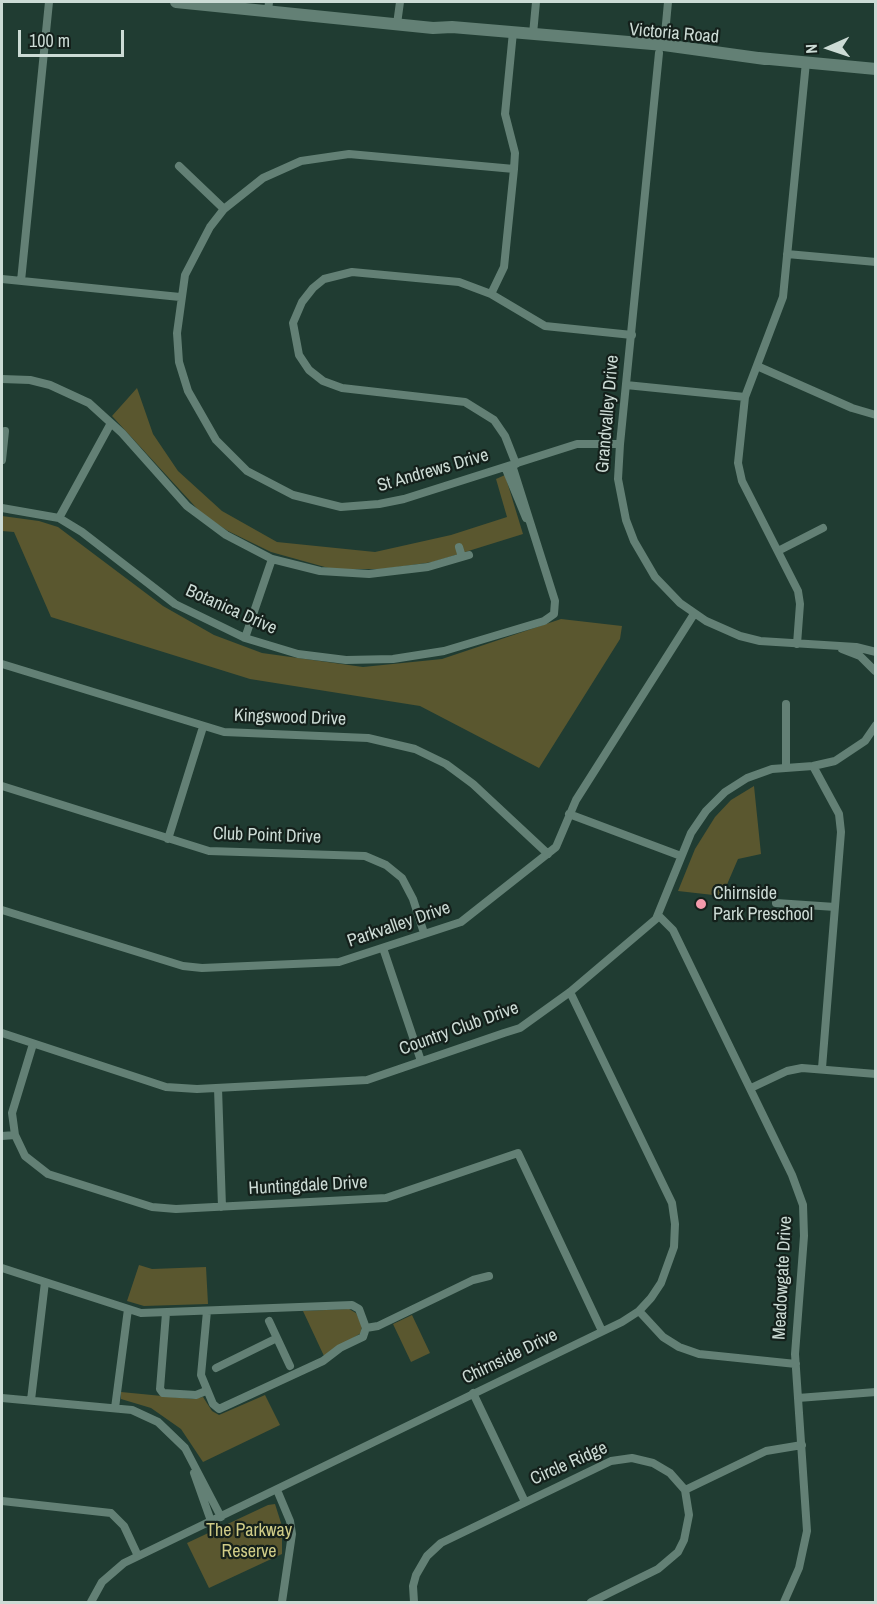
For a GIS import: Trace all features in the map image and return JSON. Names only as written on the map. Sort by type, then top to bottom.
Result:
[{"type":"main road","name":"Victoria Road","points":[[176,2],[268,6]]},
{"type":"main road","name":"Victoria Road","points":[[237,2],[452,27],[876,69]]},
{"type":"street","points":[[21,281],[49,2]]},
{"type":"street","points":[[398,21],[400,2]]},
{"type":"street","points":[[533,34],[536,2]]},
{"type":"street","name":"Grandvalley Drive","points":[[668,2],[620,444],[618,479],[621,500],[634,542],[655,577],[694,614],[740,636],[774,643],[856,647],[876,652]]},
{"type":"street","points":[[491,294],[504,267],[514,169],[514,146],[507,128],[505,114],[513,32]]},
{"type":"street","points":[[797,644],[799,597],[742,481],[738,463],[745,397],[779,313],[806,62]]},
{"type":"street","name":"St Andrews Drive","points":[[514,169],[349,154],[330,155],[302,161],[263,178],[224,209],[192,257],[180,297],[177,333],[179,362],[188,391],[216,440],[247,471],[268,484],[314,501],[341,507],[359,507],[404,499],[577,444],[620,444]]},
{"type":"street","points":[[179,166],[224,209]]},
{"type":"street","points":[[787,254],[876,262]]},
{"type":"street","name":"Botanica Drive","points":[[2,508],[59,518],[82,532],[176,604],[245,638],[298,654],[346,660],[393,659],[444,651],[551,618],[556,609],[511,465],[505,436],[494,420],[481,410],[451,399],[332,385],[309,370],[299,355],[294,340],[293,323],[302,302],[324,279],[352,272],[459,282],[491,294],[545,326],[632,335]]},
{"type":"street","points":[[2,279],[180,297]]},
{"type":"street","points":[[757,366],[852,408],[876,415]]},
{"type":"street","points":[[2,379],[30,380],[68,392],[89,404],[111,423],[186,506],[226,535],[272,559],[320,571],[362,574],[428,567],[466,556],[459,547]]},
{"type":"street","points":[[626,386],[745,397]]},
{"type":"street","points":[[59,518],[111,423]]},
{"type":"street","points":[[2,460],[5,431]]},
{"type":"street","points":[[778,551],[823,528]]},
{"type":"street","points":[[245,638],[272,559]]},
{"type":"street","name":"Parkvalley Drive","points":[[2,910],[192,968],[328,964],[352,959],[461,922],[556,847],[569,814],[694,614]]},
{"type":"street","name":"Grandvalley Drive","points":[[833,646],[860,656],[875,672]]},
{"type":"street","points":[[875,672],[876,662]]},
{"type":"street","name":"Kingswood Drive","points":[[2,664],[203,727],[237,734],[368,738],[415,749],[446,764],[473,784],[548,854]]},
{"type":"street","points":[[786,704],[786,766]]},
{"type":"street","name":"Country Club Drive","points":[[2,1033],[165,1087],[218,1089],[367,1080],[520,1028],[570,992],[642,933],[659,915],[681,856],[698,821],[725,792],[759,773],[786,766],[813,766],[835,761],[868,737],[876,725]]},
{"type":"street","points":[[168,839],[203,727]]},
{"type":"street","points":[[813,766],[835,805],[840,823],[822,1068]]},
{"type":"street","name":"Club Point Drive","points":[[2,786],[209,851],[365,856],[386,865],[402,878],[413,899],[424,933]]},
{"type":"street","points":[[569,814],[681,856]]},
{"type":"street","points":[[776,903],[835,907]]},
{"type":"street","name":"Meadowgate Drive","points":[[659,915],[673,930],[751,1088],[799,1190],[803,1205],[804,1236],[796,1364],[807,1532],[799,1568],[784,1602]]},
{"type":"street","points":[[383,948],[421,1061]]},
{"type":"street","name":"Chirnside Drive","points":[[90,1602],[102,1582],[124,1563],[639,1311],[661,1283],[669,1264],[675,1224],[672,1203],[570,992]]},
{"type":"street","name":"Huntingdale Drive","points":[[33,1044],[12,1113],[15,1135],[25,1156],[48,1174],[163,1209],[386,1198],[519,1153],[602,1331]]},
{"type":"street","points":[[751,1088],[788,1071],[822,1068],[876,1074]]},
{"type":"street","points":[[218,1089],[222,1207]]},
{"type":"street","points":[[2,1136],[15,1135]]},
{"type":"street","points":[[2,1268],[146,1313],[352,1305],[357,1307],[366,1328],[363,1337],[340,1348],[323,1361],[223,1408],[214,1406],[201,1374],[207,1311]]},
{"type":"street","points":[[366,1328],[378,1326],[473,1280],[489,1276]]},
{"type":"street","points":[[31,1400],[45,1282]]},
{"type":"street","points":[[115,1408],[128,1309]]},
{"type":"street","points":[[639,1311],[663,1336],[679,1347],[699,1354],[796,1364]]},
{"type":"street","points":[[166,1312],[160,1389],[163,1393],[196,1395],[206,1391]]},
{"type":"street","points":[[269,1321],[290,1366]]},
{"type":"street","points":[[216,1368],[277,1338]]},
{"type":"street","points":[[798,1398],[876,1392]]},
{"type":"street","points":[[473,1393],[525,1502]]},
{"type":"street","points":[[2,1398],[132,1410],[158,1422],[178,1439],[221,1516]]},
{"type":"street","points":[[591,1602],[658,1569],[678,1552],[684,1540],[689,1515],[685,1490],[766,1451],[801,1445]]},
{"type":"street","points":[[190,1458],[199,1491],[211,1521]]},
{"type":"street","name":"Circle Ridge","points":[[414,1602],[413,1586],[416,1575],[433,1549],[451,1537],[621,1458],[644,1460],[662,1467],[685,1490]]},
{"type":"street","points":[[277,1490],[290,1521],[292,1534],[282,1602]]},
{"type":"street","points":[[2,1501],[111,1513],[124,1526],[138,1556]]},
{"type":"green space","points":[[137,388],[153,434],[178,471],[222,511],[277,542],[375,552],[451,535],[507,517],[496,479],[505,475],[523,534],[433,562],[383,569],[332,569],[271,552],[228,531],[202,514],[112,416]]},
{"type":"green space","points":[[2,516],[39,521],[58,527],[163,606],[214,635],[262,653],[363,667],[442,659],[561,619],[622,626],[620,639],[539,768],[420,706],[250,679],[51,617],[14,532],[2,531]]},
{"type":"green space","points":[[754,786],[761,854],[738,859],[722,896],[678,891],[695,849],[715,817],[731,800]]},
{"type":"green space","points":[[139,1265],[152,1269],[206,1267],[208,1304],[144,1306],[127,1301]]},
{"type":"green space","points":[[349,1309],[356,1313],[362,1325],[361,1333],[324,1356],[303,1311]]},
{"type":"green space","points":[[412,1315],[430,1353],[411,1362],[393,1324]]},
{"type":"green space","points":[[121,1392],[193,1399],[203,1397],[212,1411],[219,1415],[265,1395],[280,1425],[203,1462],[181,1429],[151,1408],[121,1399]]},
{"type":"green space","name":"The Parkway Reserve","points":[[275,1504],[282,1526],[282,1554],[209,1588],[187,1543],[268,1505]]},
{"type":"place","name":"Chirnside Park Preschool","points":[[701,904]]}]
